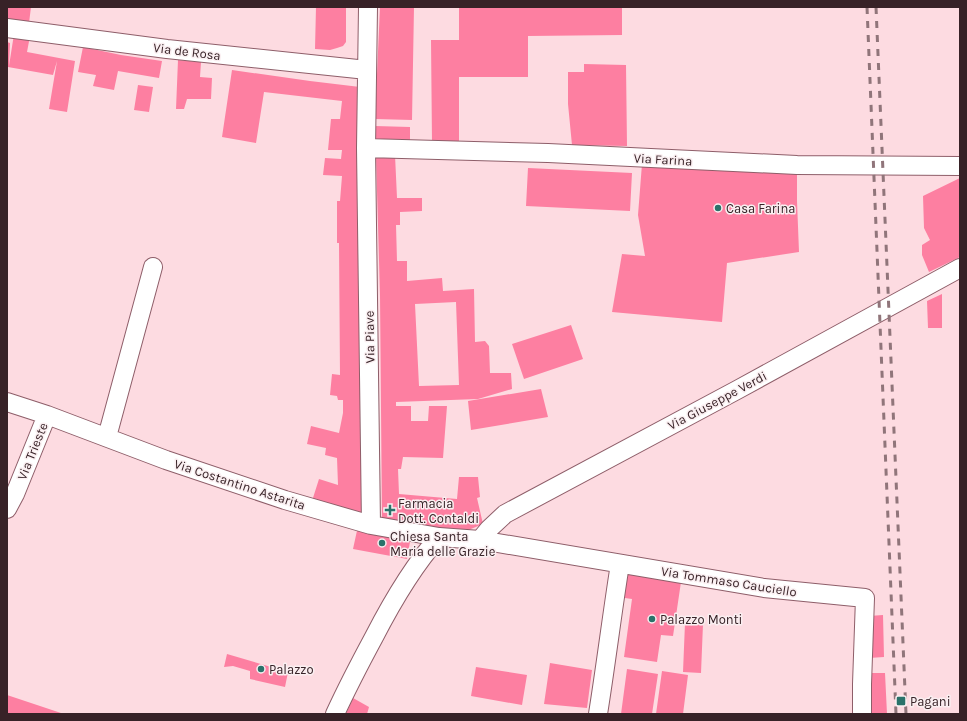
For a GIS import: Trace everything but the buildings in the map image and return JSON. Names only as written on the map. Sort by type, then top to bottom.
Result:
[{"type":"street","name":"Via Piave","points":[[368,7],[366,148],[371,525]]},
{"type":"street","name":"Via de Rosa","points":[[7,28],[167,49],[367,70]]},
{"type":"street","name":"Via Farina","points":[[366,148],[797,165],[960,166]]},
{"type":"street","points":[[108,438],[153,267]]},
{"type":"street","name":"Via Giuseppe Verdi","points":[[480,540],[505,514],[737,390],[960,268]]},
{"type":"street","name":"Via Costantino Astarita","points":[[7,402],[47,415],[166,460],[285,500],[371,525],[439,537],[480,540]]},
{"type":"street","name":"Via Trieste","points":[[7,509],[47,415]]},
{"type":"street","points":[[335,714],[392,602],[410,574],[439,537]]},
{"type":"street","name":"Via Tommaso Cauciello","points":[[480,540],[764,588],[865,598],[862,714]]},
{"type":"street","points":[[598,714],[620,564]]},
{"type":"railway","points":[[867,7],[896,714]]},
{"type":"railway","points":[[876,7],[906,714]]},
{"type":"place","name":"Casa Farina","points":[[718,208]]},
{"type":"place","name":"Farmacia Dott. Contaldi","points":[[390,510]]},
{"type":"place","name":"Chiesa Santa Maria delle Grazie","points":[[382,543]]},
{"type":"place","name":"Palazzo Monti","points":[[652,619]]},
{"type":"place","name":"Palazzo","points":[[261,669]]},
{"type":"place","name":"Pagani","points":[[901,701]]}]
